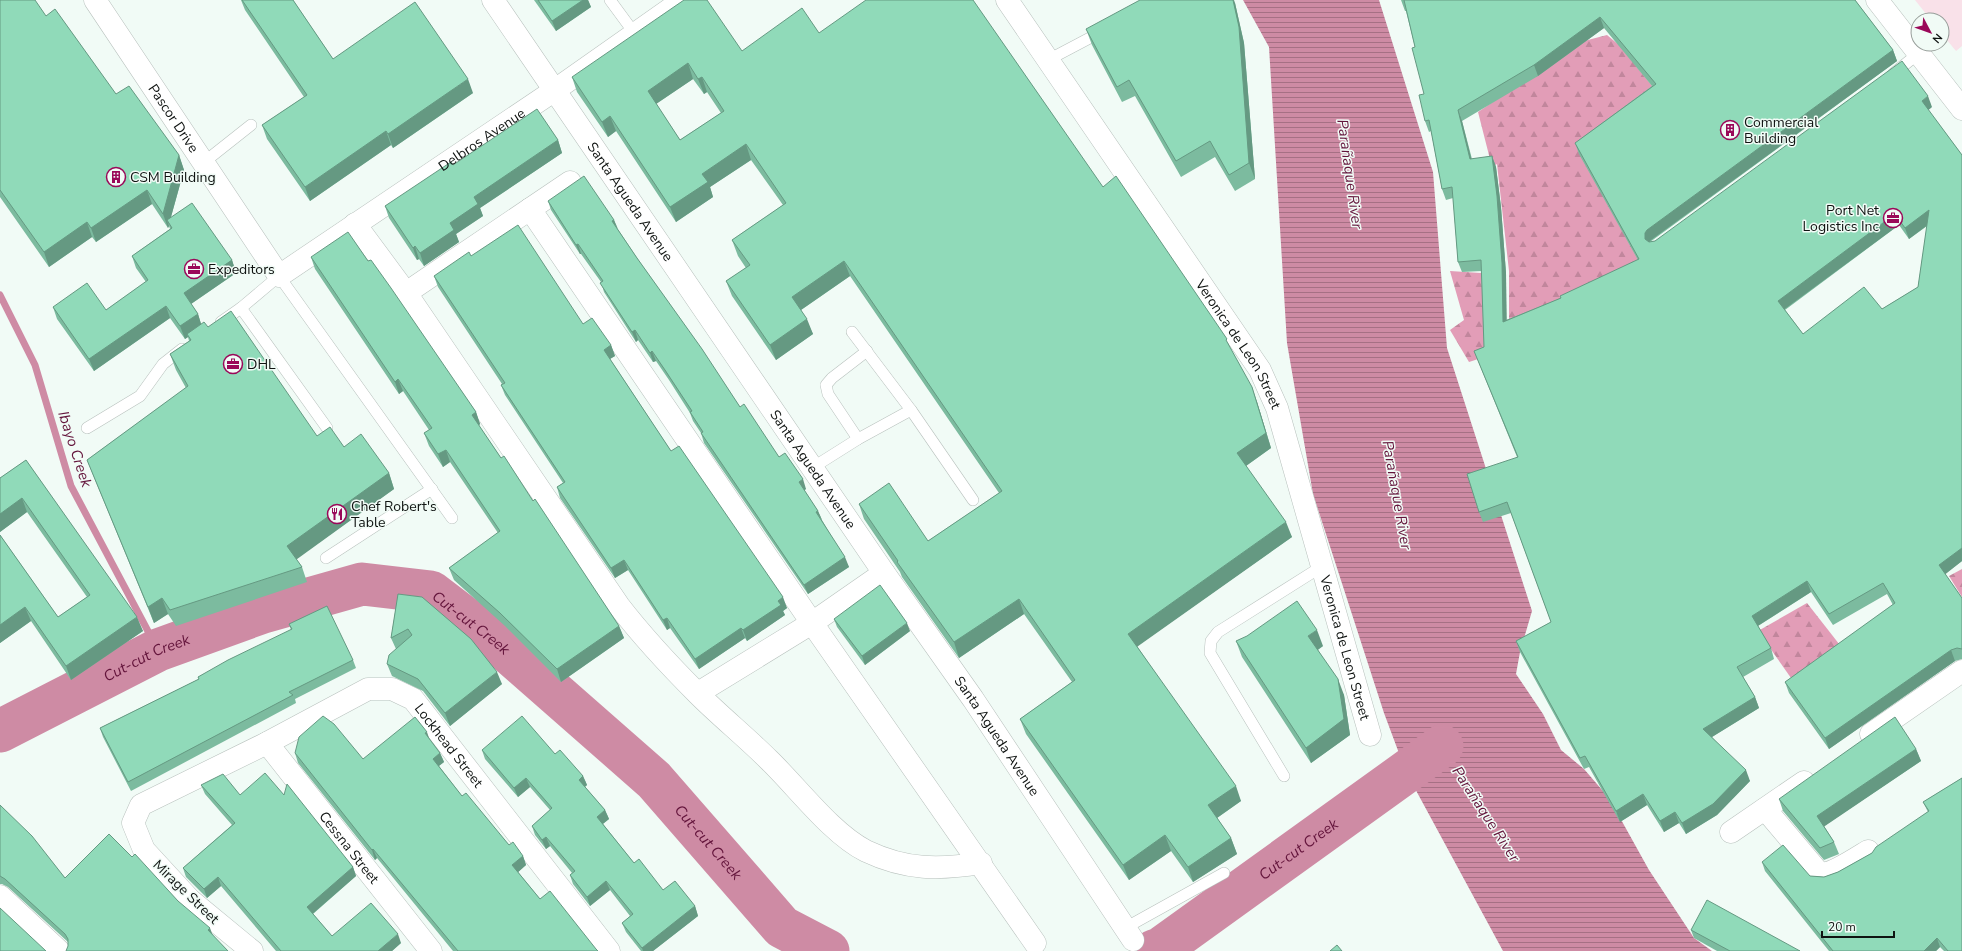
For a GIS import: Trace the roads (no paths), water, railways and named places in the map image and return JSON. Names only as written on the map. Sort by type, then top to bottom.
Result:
[{"type":"street","name":"Pascor Drive","points":[[95,0],[279,276]]},
{"type":"street","name":"Santa Agueda Avenue","points":[[493,0],[884,573],[973,699],[1129,934]]},
{"type":"street","name":"Delbros Avenue","points":[[279,276],[554,90],[683,0]]},
{"type":"street","points":[[1877,0],[1962,109]]},
{"type":"street","name":"Veronica de Leon Street","points":[[1009,1],[1260,370],[1277,408],[1370,735]]},
{"type":"street","points":[[406,293],[570,182]]},
{"type":"street","points":[[530,209],[812,623],[1036,943]]},
{"type":"street","points":[[356,224],[406,293],[619,606],[638,631],[698,693],[769,759],[841,834],[865,850],[887,860],[916,868],[953,868],[981,863]]},
{"type":"street","points":[[698,693],[812,623],[884,573]]},
{"type":"street","points":[[1854,746],[1962,671]]},
{"type":"street","name":"Lockhead Street","points":[[133,823],[141,805],[267,743],[368,689],[392,689],[413,699],[609,951]]},
{"type":"street","name":"Cessna Street","points":[[267,743],[431,951]]},
{"type":"street","points":[[1731,832],[1822,769]]},
{"type":"street","points":[[1765,809],[1819,873],[1822,874],[1836,868],[1868,851]]},
{"type":"street","name":"Mirage Street","points":[[133,823],[144,850],[190,900],[252,951]]},
{"type":"street","points":[[0,896],[60,951]]},
{"type":"lane","points":[[610,0],[635,34]]},
{"type":"lane","points":[[1048,60],[1112,26]]},
{"type":"lane","points":[[1885,80],[1919,53]]},
{"type":"lane","points":[[203,163],[251,125]]},
{"type":"lane","points":[[209,330],[241,308],[279,276],[452,518]]},
{"type":"lane","points":[[241,308],[327,428]]},
{"type":"lane","points":[[852,332],[911,410],[973,500]]},
{"type":"lane","points":[[87,428],[140,396],[163,364],[190,344]]},
{"type":"lane","points":[[858,439],[828,394],[826,385],[832,378],[867,351]]},
{"type":"lane","points":[[812,468],[858,439],[911,410]]},
{"type":"lane","points":[[326,558],[432,489]]},
{"type":"lane","points":[[1284,776],[1210,653],[1211,641],[1218,632],[1321,566]]},
{"type":"lane","points":[[1129,934],[1224,873]]},
{"type":"water","name":"Parañaque River","points":[[1243,0],[1379,0],[1433,172],[1447,348],[1532,611],[1520,652],[1516,674],[1543,714],[1561,750],[1584,769],[1609,798],[1649,870],[1694,938],[1712,951],[1503,951],[1406,772],[1384,713],[1313,494],[1287,343],[1269,47]]},
{"type":"waterway","name":"Ibayo Creek","points":[[0,295],[35,365],[71,486],[158,650]]},
{"type":"waterway","name":"Cut-cut Creek","points":[[0,731],[158,650],[263,612],[362,584],[431,592],[499,644],[654,780],[782,927],[828,951]]},
{"type":"waterway","name":"Cut-cut Creek","points":[[1154,951],[1160,949],[1442,746]]},
{"type":"place","name":"Commercial Building","points":[[1730,130]]},
{"type":"place","name":"CSM Building","points":[[116,177]]},
{"type":"place","name":"Port Net Logistics Inc","points":[[1893,218]]},
{"type":"place","name":"Expeditors","points":[[194,269]]},
{"type":"place","name":"DHL","points":[[233,364]]},
{"type":"place","name":"Chef Robert's Table","points":[[337,514]]}]
